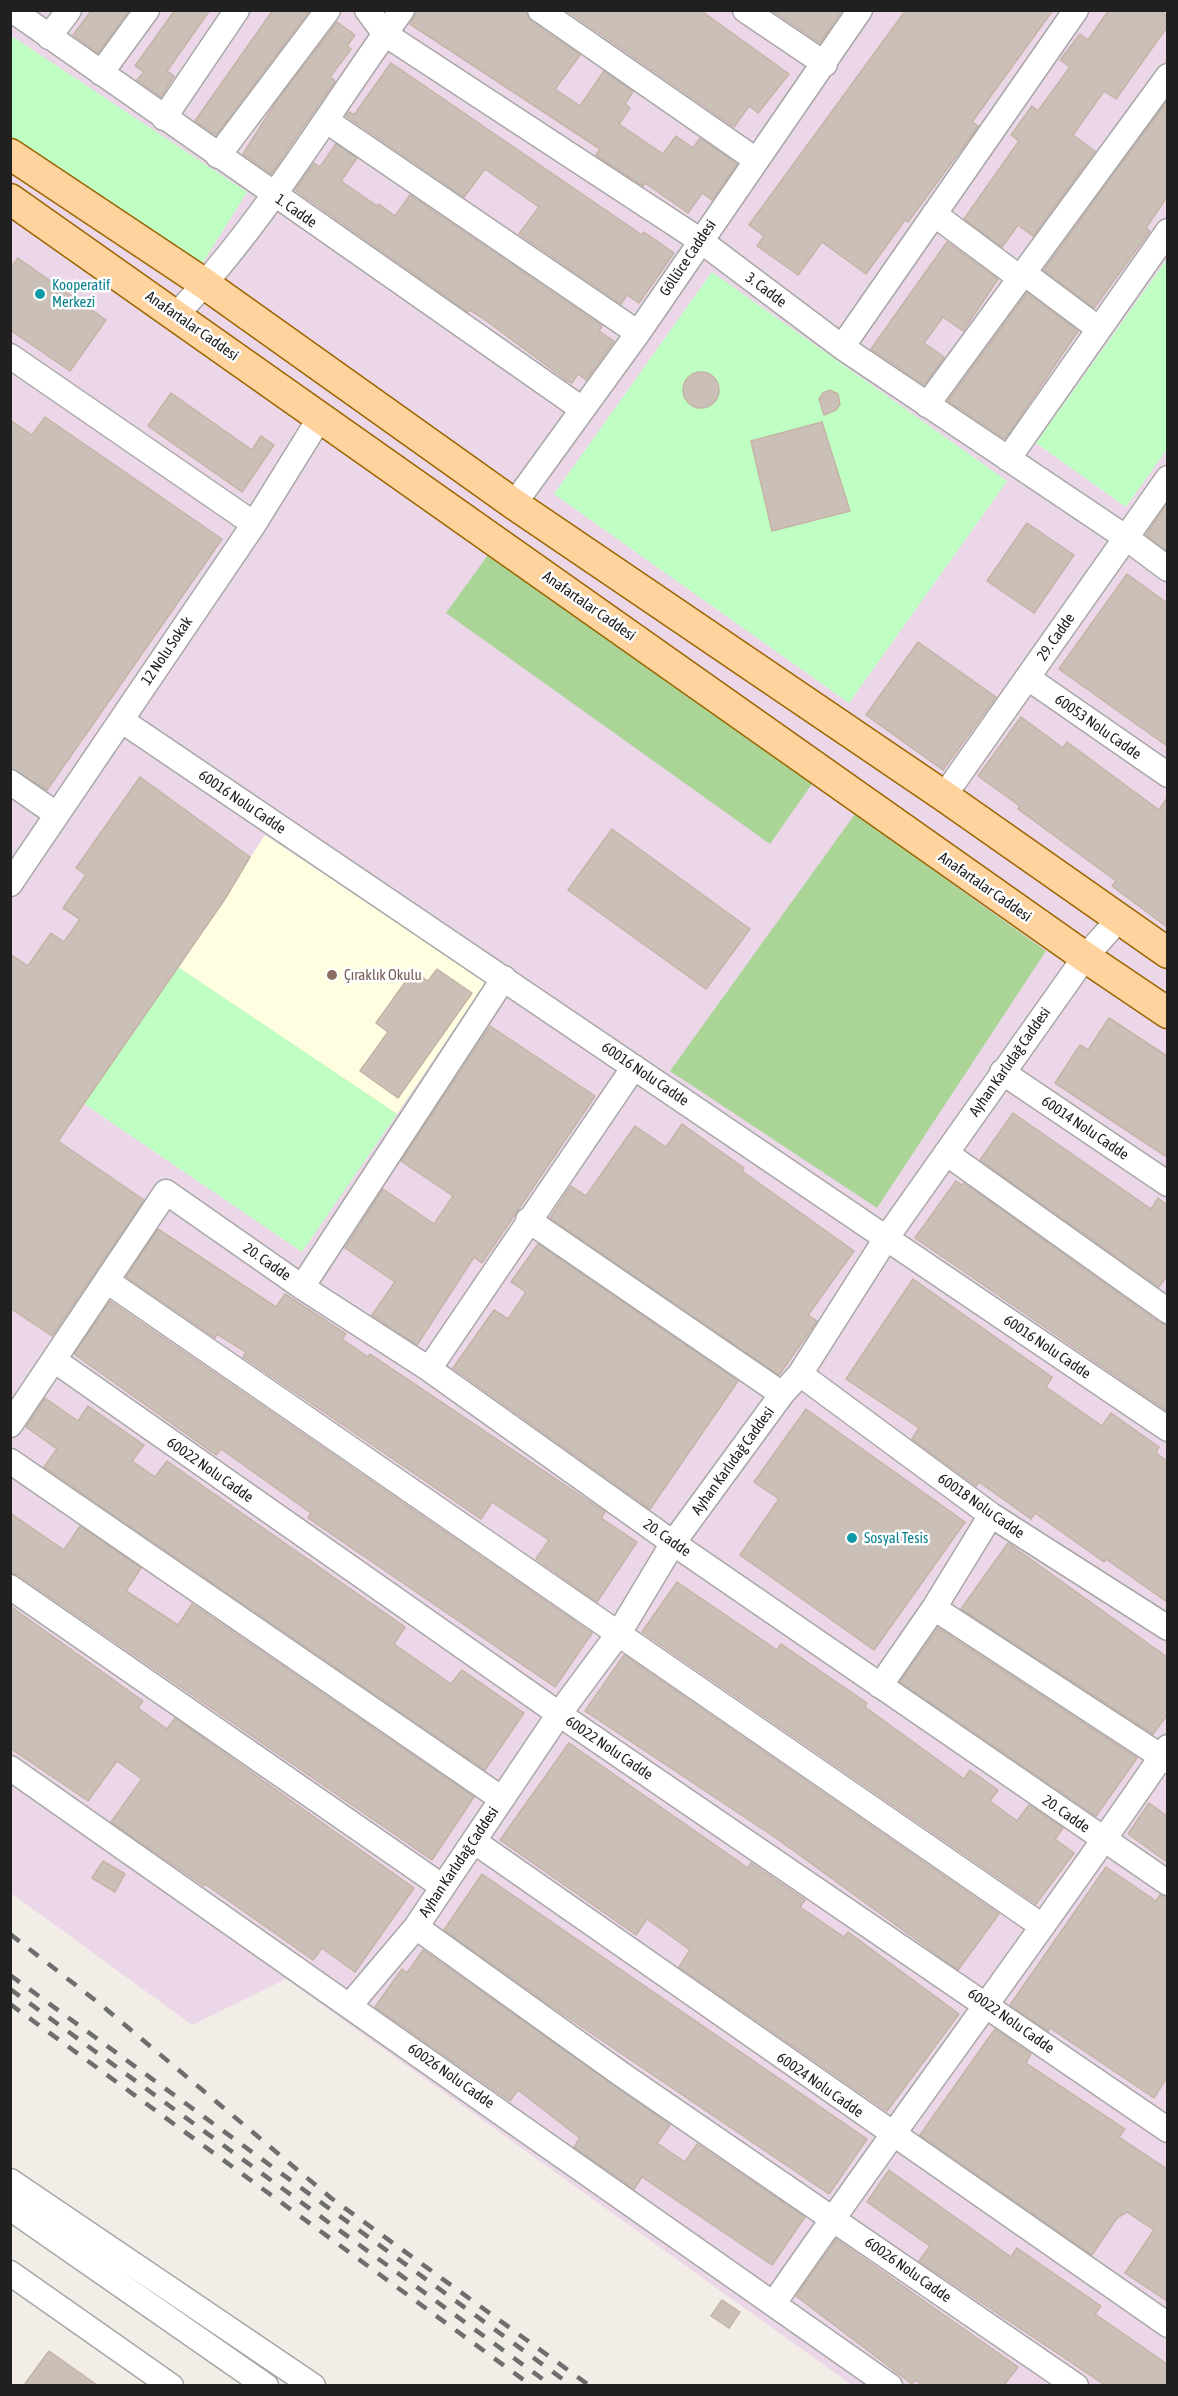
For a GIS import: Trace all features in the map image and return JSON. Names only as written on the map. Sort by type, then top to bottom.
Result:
[{"type":"main road","points":[[10,154],[205,284],[514,504],[944,796],[1167,952]]},
{"type":"main road","name":"Anafartalar Caddesi","points":[[10,199],[1167,1013]]},
{"type":"main road","points":[[489,535],[514,504]]},
{"type":"street","name":"1. Cadde","points":[[12,10],[582,408]]},
{"type":"street","points":[[49,36],[69,10]]},
{"type":"street","points":[[101,73],[147,10]]},
{"type":"street","points":[[164,118],[237,10]]},
{"type":"street","points":[[218,156],[328,10]]},
{"type":"street","name":"3. Cadde","points":[[367,10],[385,34],[700,240],[842,347],[1125,537],[1167,569]]},
{"type":"street","points":[[176,315],[205,284],[274,195],[402,10]]},
{"type":"street","points":[[540,10],[756,160]]},
{"type":"street","points":[[745,10],[825,64]]},
{"type":"street","name":"Göllüce Caddesi","points":[[514,504],[638,333],[860,10]]},
{"type":"street","points":[[842,347],[1076,10]]},
{"type":"street","points":[[927,405],[1167,76]]},
{"type":"street","points":[[327,121],[638,333]]},
{"type":"street","points":[[934,214],[1099,328]]},
{"type":"street","points":[[1008,459],[1167,231]]},
{"type":"street","points":[[10,356],[254,524]]},
{"type":"street","name":"12 Nolu Sokak","points":[[10,884],[254,524],[321,416]]},
{"type":"street","name":"29. Cadde","points":[[944,796],[1167,478]]},
{"type":"street","name":"60053 Nolu Cadde","points":[[1028,678],[1167,775]]},
{"type":"street","name":"60016 Nolu Cadde","points":[[121,720],[887,1237],[1167,1430]]},
{"type":"street","points":[[10,783],[56,814]]},
{"type":"street","name":"Ayhan Karlıdağ Caddesi","points":[[350,2005],[416,1927],[559,1714],[619,1633],[673,1543],[782,1394],[800,1374],[887,1237],[1002,1072],[1085,957],[1119,919]]},
{"type":"street","points":[[302,1287],[504,978]]},
{"type":"street","points":[[429,1369],[634,1066]]},
{"type":"street","name":"60014 Nolu Cadde","points":[[1002,1072],[1167,1184]]},
{"type":"street","points":[[946,1153],[1167,1311]]},
{"type":"street","name":"20. Cadde","points":[[107,1281],[166,1192],[302,1287],[429,1369],[673,1543],[1167,1883]]},
{"type":"street","points":[[528,1220],[782,1394]]},
{"type":"street","points":[[10,1425],[107,1281],[1042,1926]]},
{"type":"street","name":"60022 Nolu Cadde","points":[[54,1360],[559,1714],[1167,2130]]},
{"type":"street","name":"60018 Nolu Cadde","points":[[800,1374],[991,1515],[1167,1628]]},
{"type":"street","points":[[10,1461],[502,1799]]},
{"type":"street","points":[[880,1686],[934,1608],[991,1515]]},
{"type":"street","points":[[10,1587],[443,1887]]},
{"type":"street","points":[[774,2303],[891,2134],[1165,1755],[934,1608]]},
{"type":"street","name":"60026 Nolu Cadde","points":[[10,1768],[890,2385]]},
{"type":"street","name":"60024 Nolu Cadde","points":[[474,1842],[1167,2325]]},
{"type":"street","name":"60026 Nolu Cadde","points":[[416,1927],[621,2074],[1076,2385]]},
{"type":"street","points":[[10,2181],[313,2385]]},
{"type":"street","points":[[10,2208],[266,2385]]},
{"type":"street","points":[[10,2273],[171,2385]]},
{"type":"shaded area","points":[[11,11],[1167,11],[1167,2385],[852,2385],[286,1979],[192,2025],[11,1893]]},
{"type":"shaded area","name":"Çıraklık Okulu","points":[[265,835],[486,982],[397,1114],[178,967]]},
{"type":"green space","points":[[10,35],[247,192],[202,264],[11,137]]},
{"type":"green space","points":[[1167,259],[1167,449],[1126,507],[1036,443]]},
{"type":"green space","points":[[712,272],[1007,481],[849,703],[554,494]]},
{"type":"green space","points":[[488,555],[814,781],[770,844],[446,613]]},
{"type":"green space","points":[[855,814],[1046,951],[877,1208],[670,1071]]},
{"type":"green space","points":[[178,967],[397,1114],[302,1252],[83,1103]]},
{"type":"building","points":[[92,10],[129,10],[98,53],[73,35]]},
{"type":"building","points":[[175,10],[210,10],[167,71],[174,76],[161,97],[137,80],[144,72],[135,66]]},
{"type":"building","points":[[273,10],[310,10],[216,135],[195,121]]},
{"type":"building","points":[[418,10],[526,10],[532,22],[580,55],[555,89],[580,106],[604,71],[633,92],[625,104],[630,108],[619,124],[663,154],[676,136],[693,148],[700,138],[737,164],[712,200],[702,193],[688,213],[645,183],[643,186],[596,155],[600,149],[410,24]]},
{"type":"building","points":[[566,10],[700,10],[789,74],[758,113],[749,106],[734,127]]},
{"type":"building","points":[[771,10],[842,10],[820,43]]},
{"type":"building","points":[[906,10],[1053,10],[972,122],[978,126],[974,132],[908,222],[905,220],[866,274],[822,242],[798,275],[757,246],[764,236],[749,225]]},
{"type":"building","points":[[1109,10],[1160,10],[1167,16],[1167,27],[1116,99],[1104,91],[1073,135],[1095,151],[1033,236],[1018,225],[1002,247],[964,219],[1019,141],[1011,135],[1032,106],[1038,111],[1070,67],[1060,60],[1080,34],[1088,40]]},
{"type":"building","points":[[337,22],[355,35],[347,46],[351,49],[330,77],[335,81],[271,174],[243,154],[276,102]]},
{"type":"building","points":[[391,63],[642,235],[644,232],[674,253],[639,303],[627,295],[621,304],[519,234],[539,207],[485,169],[464,197],[346,116],[349,112],[354,115]]},
{"type":"building","points":[[1167,101],[1167,197],[1146,228],[1150,231],[1094,308],[1044,270]]},
{"type":"building","points":[[336,144],[357,158],[341,181],[377,206],[379,204],[395,216],[410,195],[602,326],[599,331],[614,341],[586,380],[578,374],[572,383],[566,380],[484,319],[470,310],[468,312],[295,190],[314,163],[320,167]]},
{"type":"building","points":[[947,242],[998,279],[963,331],[943,317],[924,343],[944,357],[924,385],[871,349]]},
{"type":"building","name":"Kooperatif Merkezi","points":[[18,258],[106,320],[70,371],[10,330],[10,269]]},
{"type":"building","points":[[1027,293],[1078,331],[1005,439],[948,401]]},
{"type":"building","points":[[701,372],[714,377],[719,390],[714,403],[701,408],[688,403],[683,390],[688,377]]},
{"type":"building","points":[[830,390],[838,394],[840,404],[836,410],[824,415],[819,399],[823,393]]},
{"type":"building","points":[[171,393],[252,450],[261,436],[274,445],[242,492],[148,426]]},
{"type":"building","points":[[45,417],[222,539],[47,790],[10,768],[10,420],[32,435]]},
{"type":"building","points":[[822,422],[850,511],[772,531],[751,441]]},
{"type":"building","points":[[1167,503],[1167,551],[1146,535]]},
{"type":"building","points":[[1027,523],[1074,555],[1034,613],[987,581]]},
{"type":"building","points":[[1127,574],[1167,603],[1167,746],[1059,669]]},
{"type":"building","points":[[918,642],[996,697],[943,770],[866,715]]},
{"type":"building","points":[[1021,717],[1063,748],[1067,742],[1159,810],[1167,798],[1167,927],[1112,886],[1116,881],[1018,809],[1020,806],[978,776]]},
{"type":"building","points":[[140,777],[250,857],[225,899],[58,1141],[144,1200],[52,1336],[10,1308],[10,954],[28,966],[51,933],[64,942],[80,919],[63,908],[86,875],[76,868]]},
{"type":"building","points":[[612,829],[750,929],[706,989],[568,890]]},
{"type":"building","points":[[437,969],[472,993],[398,1098],[360,1071],[388,1032],[376,1023],[413,971],[428,981]]},
{"type":"building","points":[[1109,1018],[1167,1056],[1167,1157],[1055,1083],[1080,1045],[1088,1050]]},
{"type":"building","points":[[490,1026],[595,1096],[482,1263],[474,1257],[417,1345],[372,1315],[395,1282],[345,1248],[383,1189],[434,1224],[453,1196],[401,1161]]},
{"type":"building","points":[[1013,1113],[1151,1209],[1158,1198],[1167,1205],[1167,1275],[1159,1287],[980,1160]]},
{"type":"building","points":[[682,1124],[744,1168],[742,1171],[854,1251],[808,1315],[817,1321],[779,1375],[550,1218],[571,1186],[586,1196],[635,1126],[666,1147]]},
{"type":"building","points":[[956,1181],[962,1185],[964,1183],[1160,1323],[1167,1325],[1167,1411],[915,1238]]},
{"type":"building","points":[[158,1229],[276,1307],[285,1294],[346,1334],[342,1339],[368,1357],[370,1354],[605,1512],[601,1518],[637,1542],[597,1602],[536,1559],[549,1540],[492,1502],[481,1519],[243,1357],[246,1352],[217,1334],[215,1338],[126,1277]]},
{"type":"building","points":[[538,1244],[738,1381],[650,1509],[453,1368],[494,1310],[508,1319],[526,1292],[511,1282]]},
{"type":"building","points":[[913,1279],[1052,1377],[1046,1387],[1102,1426],[1111,1413],[1159,1447],[1156,1453],[1167,1461],[1167,1602],[1106,1559],[1104,1562],[1035,1513],[1031,1519],[979,1482],[976,1486],[912,1439],[919,1428],[846,1379]]},
{"type":"building","points":[[110,1301],[592,1633],[555,1687],[308,1518],[311,1513],[221,1449],[216,1455],[74,1354]]},
{"type":"building","points":[[45,1398],[78,1421],[88,1406],[144,1445],[132,1461],[155,1477],[167,1461],[405,1627],[394,1644],[451,1684],[462,1670],[524,1713],[485,1770],[44,1467],[57,1449],[26,1427]]},
{"type":"building","name":"Sosyal Tesis","points":[[806,1409],[965,1522],[874,1650],[740,1555],[779,1499],[754,1482]]},
{"type":"building","points":[[10,1513],[64,1550],[80,1526],[141,1568],[126,1591],[178,1625],[192,1604],[474,1797],[432,1860],[18,1575],[10,1573]]},
{"type":"building","points":[[1008,1543],[1167,1657],[1167,1715],[1153,1734],[961,1609]]},
{"type":"building","points":[[677,1582],[777,1650],[781,1644],[867,1703],[865,1707],[964,1779],[970,1770],[998,1790],[990,1801],[1017,1821],[1029,1805],[1063,1828],[1055,1839],[1074,1853],[1036,1904],[642,1632]]},
{"type":"building","points":[[10,1606],[143,1701],[138,1708],[167,1729],[175,1718],[414,1888],[355,1972],[322,1948],[313,1960],[205,1884],[204,1886],[111,1822],[142,1779],[117,1761],[88,1801],[10,1748]]},
{"type":"building","points":[[938,1628],[1137,1758],[1096,1816],[900,1682]]},
{"type":"building","points":[[624,1655],[999,1914],[958,1970],[776,1838],[585,1711]]},
{"type":"building","points":[[569,1743],[748,1868],[751,1863],[805,1900],[800,1907],[844,1937],[848,1932],[959,2014],[887,2111],[679,1967],[690,1950],[647,1919],[636,1935],[500,1840]]},
{"type":"building","points":[[1149,1803],[1167,1816],[1167,1862],[1128,1834]]},
{"type":"building","points":[[103,1861],[125,1874],[115,1892],[92,1878]]},
{"type":"building","points":[[1106,1867],[1156,1901],[1160,1895],[1167,1897],[1167,2077],[1154,2098],[1050,2028],[1048,2031],[1010,2005]]},
{"type":"building","points":[[482,1874],[867,2139],[829,2194],[551,2006],[444,1930]]},
{"type":"building","points":[[423,1950],[670,2125],[657,2143],[685,2162],[697,2144],[805,2217],[772,2265],[642,2177],[634,2189],[574,2147],[580,2138],[518,2090],[510,2101],[375,2007],[402,1969],[407,1973]]},
{"type":"building","points":[[995,2029],[1031,2054],[1026,2063],[1125,2129],[1119,2137],[1167,2169],[1167,2301],[1125,2273],[1154,2230],[1127,2212],[1117,2218],[1092,2255],[920,2135]]},
{"type":"building","points":[[889,2170],[1011,2257],[1017,2248],[1101,2306],[1095,2314],[1167,2364],[1167,2385],[1105,2385],[919,2261],[930,2246],[867,2202]]},
{"type":"building","points":[[836,2239],[1018,2367],[1004,2385],[923,2385],[915,2380],[912,2384],[796,2296]]},
{"type":"building","points":[[722,2300],[740,2312],[729,2328],[711,2316]]},
{"type":"building","points":[[49,2351],[97,2385],[24,2385]]},
{"type":"railway","points":[[10,1934],[100,2004],[331,2198],[590,2386]]},
{"type":"railway","points":[[10,1975],[572,2386]]},
{"type":"railway","points":[[10,1989],[552,2386]]},
{"type":"railway","points":[[10,2004],[532,2386]]},
{"type":"place","name":"Kooperatif Merkezi","points":[[40,294]]},
{"type":"place","name":"Çıraklık Okulu","points":[[332,975]]},
{"type":"place","name":"Sosyal Tesis","points":[[852,1538]]}]
